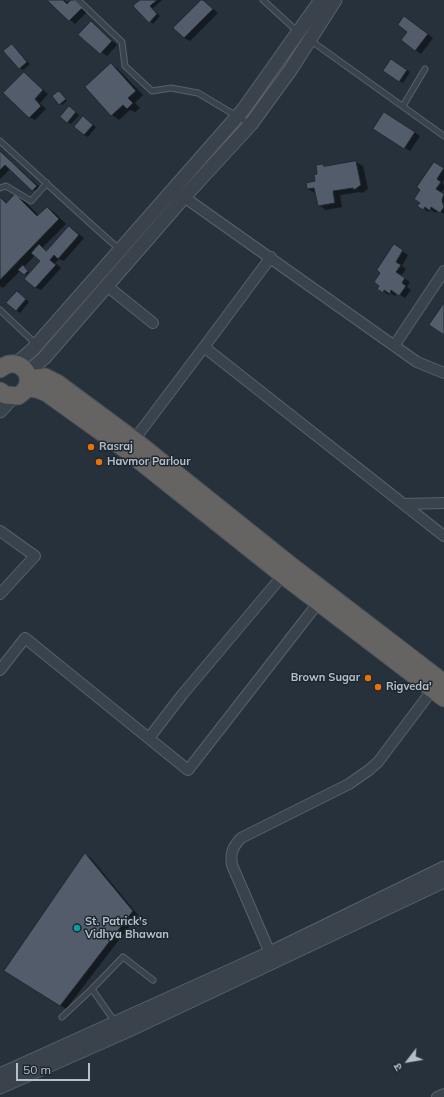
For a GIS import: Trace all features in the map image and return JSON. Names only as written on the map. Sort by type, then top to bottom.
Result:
[{"type":"highway","points":[[0,369],[10,364],[25,376],[37,389],[47,393],[125,449],[283,575],[323,597]]},
{"type":"highway","points":[[6,394],[23,393],[25,376]]},
{"type":"highway","points":[[25,376],[45,377],[50,379],[134,440],[323,597],[440,690]]},
{"type":"street","points":[[25,376],[44,358],[184,197],[250,124],[291,69],[304,36],[321,0]]},
{"type":"street","points":[[25,376],[37,345],[238,116],[304,36],[336,0]]},
{"type":"street","points":[[184,197],[271,257],[417,362],[444,373]]},
{"type":"street","points":[[134,440],[271,257]]},
{"type":"street","points":[[394,346],[444,271]]},
{"type":"street","points":[[107,286],[153,323]]},
{"type":"street","points":[[204,347],[444,536]]},
{"type":"street","points":[[0,411],[6,394]]},
{"type":"street","points":[[404,504],[444,503]]},
{"type":"street","points":[[0,531],[35,556],[4,583],[0,594]]},
{"type":"street","points":[[149,738],[182,695],[283,575]]},
{"type":"street","points":[[0,670],[26,638],[188,770],[323,597]]},
{"type":"street","points":[[270,953],[232,865],[231,856],[233,847],[241,838],[349,784],[369,770],[378,762],[440,690]]},
{"type":"street","points":[[0,1075],[270,953],[444,868]]},
{"type":"street","points":[[0,1087],[143,1023],[444,881]]},
{"type":"street","points":[[438,1097],[444,1094]]},
{"type":"lane","points":[[78,0],[122,42],[125,66],[152,91],[171,88],[198,93],[250,124]]},
{"type":"lane","points":[[263,0],[304,36],[444,136]]},
{"type":"lane","points":[[403,106],[425,69]]},
{"type":"lane","points":[[0,141],[47,183],[60,197],[131,259]]},
{"type":"lane","points":[[0,188],[6,186],[32,200],[47,183]]},
{"type":"lane","points":[[0,310],[37,345]]},
{"type":"lane","points":[[62,1017],[123,957],[153,980]]},
{"type":"lane","points":[[92,989],[116,1022]]},
{"type":"building","points":[[47,0],[63,0],[67,4],[71,0],[75,0],[83,7],[69,21]]},
{"type":"building","points":[[140,0],[157,0],[150,6],[157,14],[149,23],[133,6]]},
{"type":"building","points":[[201,0],[213,9],[184,38],[173,28]]},
{"type":"building","points":[[404,16],[428,34],[415,51],[401,40],[407,32],[398,25]]},
{"type":"building","points":[[91,21],[112,41],[100,54],[78,35]]},
{"type":"building","points":[[12,44],[27,62],[19,69],[3,51]]},
{"type":"building","points":[[391,59],[407,70],[399,82],[383,71]]},
{"type":"building","points":[[111,63],[136,91],[128,98],[133,103],[127,109],[123,105],[111,116],[85,87]]},
{"type":"building","points":[[24,72],[43,90],[35,99],[41,106],[29,118],[3,93]]},
{"type":"building","points":[[59,91],[66,99],[59,105],[52,96]]},
{"type":"building","points":[[69,106],[76,112],[67,123],[60,117]]},
{"type":"building","points":[[384,112],[415,132],[404,149],[373,129]]},
{"type":"building","points":[[83,116],[93,125],[84,135],[74,127]]},
{"type":"building","points":[[0,151],[37,186],[32,191],[5,165],[0,170]]},
{"type":"building","points":[[356,161],[361,185],[354,190],[353,188],[333,191],[335,203],[318,206],[314,188],[307,189],[306,183],[315,181],[314,175],[317,174],[316,165],[323,164],[324,166]]},
{"type":"building","points":[[434,162],[444,168],[437,179],[441,182],[436,189],[444,194],[442,200],[444,207],[440,213],[431,207],[430,211],[425,207],[423,210],[417,206],[420,203],[414,199],[420,190],[417,187]]},
{"type":"building","points":[[15,194],[37,216],[47,207],[59,219],[0,280],[0,197],[6,203]]},
{"type":"building","points":[[69,226],[79,235],[58,259],[54,255],[50,260],[56,265],[35,288],[24,279],[40,261],[31,253],[39,244],[46,251]]},
{"type":"building","points":[[394,244],[403,250],[396,262],[401,265],[396,272],[405,278],[402,283],[406,286],[399,296],[391,290],[390,294],[384,290],[383,293],[377,289],[379,286],[374,282],[380,273],[377,270]]},
{"type":"building","points":[[23,265],[28,271],[24,275],[18,270]]},
{"type":"building","points":[[17,291],[26,299],[16,311],[6,303]]},
{"type":"building","points":[[444,303],[444,335],[429,325]]},
{"type":"building","name":"St. Patrick's Vidhya Bhawan","points":[[85,853],[133,911],[60,1006],[4,971]]},
{"type":"place","name":"Rasraj","points":[[91,447]]},
{"type":"place","name":"Havmor Parlour","points":[[99,462]]},
{"type":"place","name":"Brown Sugar","points":[[368,678]]},
{"type":"place","name":"Rigveda'","points":[[378,687]]},
{"type":"place","name":"St. Patrick's Vidhya Bhawan","points":[[77,928]]}]
